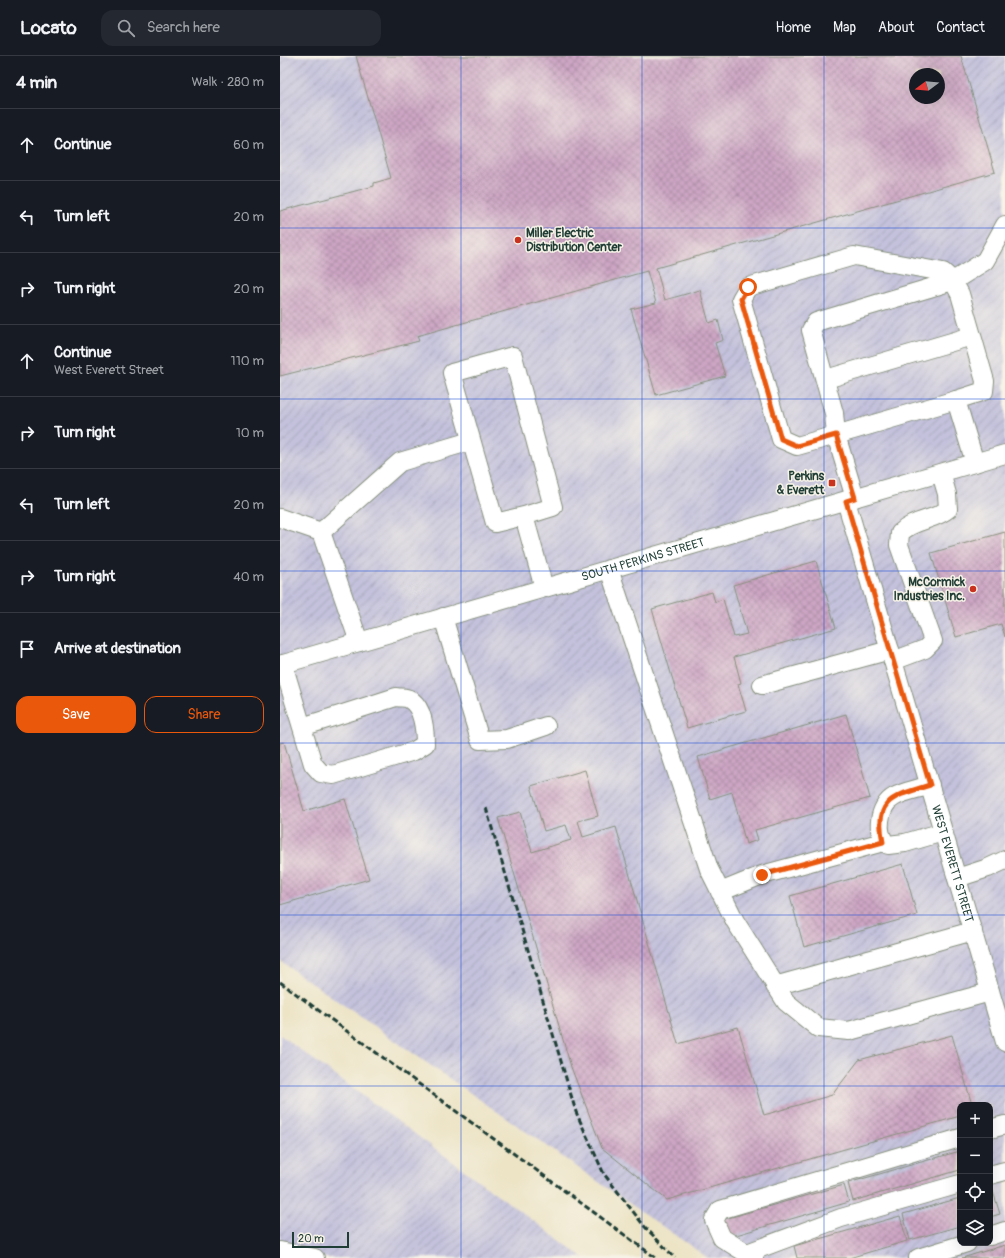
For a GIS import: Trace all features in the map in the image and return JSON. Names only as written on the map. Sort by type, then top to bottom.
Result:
[{"type":"street","name":"WEST EVERETT STREET","points":[[1005,225],[985,261],[953,281],[816,322],[811,330],[826,379],[834,413],[836,435],[851,499],[892,655],[1005,1042]]},
{"type":"street","points":[[854,256],[943,272],[953,281],[960,294],[986,381],[984,391],[797,446],[781,439],[741,299],[748,287],[854,256]]},
{"type":"street","points":[[826,379],[972,336]]},
{"type":"street","points":[[513,356],[553,507],[524,516],[495,523],[452,373],[513,356]]},
{"type":"street","points":[[956,400],[975,463]]},
{"type":"street","points":[[321,532],[400,462],[471,441]]},
{"type":"street","name":"SOUTH PERKINS STREET","points":[[282,664],[1005,454]]},
{"type":"street","points":[[762,685],[892,655],[925,649],[933,641],[899,545],[900,533],[908,525],[943,513],[948,509],[947,494],[941,473]]},
{"type":"street","points":[[524,516],[544,588]]},
{"type":"street","points":[[280,518],[321,532]]},
{"type":"street","points":[[321,532],[359,642]]},
{"type":"street","points":[[609,570],[709,869],[735,921],[786,1002],[818,1028],[849,1031],[990,992]]},
{"type":"street","points":[[443,617],[480,740],[507,739],[546,726]]},
{"type":"street","points":[[282,664],[313,764],[321,773],[333,775],[414,751],[425,744],[425,730],[418,707],[409,699],[396,697],[302,727]]},
{"type":"street","points":[[883,842],[880,827],[882,811],[893,797],[930,785]]},
{"type":"street","points":[[720,892],[762,875],[883,842],[888,845],[905,843],[943,832]]},
{"type":"street","points":[[957,878],[988,868],[1005,860]]},
{"type":"street","points":[[775,986],[972,931]]},
{"type":"street","points":[[993,1128],[1005,1125]]},
{"type":"street","points":[[957,1139],[720,1210],[714,1220],[722,1238],[750,1256],[841,1218],[957,1185]]},
{"type":"street","points":[[993,1174],[1005,1170]]},
{"type":"street","points":[[993,1235],[1005,1231]]},
{"type":"street","points":[[918,1258],[957,1246]]},
{"type":"street","points":[[280,1251],[315,1258]]},
{"type":"shaded area","points":[[280,56],[1005,56],[1005,1258],[708,1258],[280,961]]},
{"type":"shaded area","points":[[280,1035],[584,1258],[280,1258]]},
{"type":"building","name":"Miller Electric Distribution Center","points":[[356,56],[961,56],[995,172],[656,268],[665,300],[700,290],[709,323],[718,320],[723,340],[715,343],[725,376],[656,395],[631,309],[656,303],[647,271],[417,336],[419,341],[280,376],[280,211],[374,186],[374,183],[391,178]]},
{"type":"building","name":"McCormick Industries Inc.","points":[[1005,532],[1005,637],[1001,624],[956,637],[931,553]]},
{"type":"building","points":[[816,561],[836,628],[734,657],[741,683],[738,684],[746,711],[687,728],[652,609],[712,592],[715,602],[723,599],[734,637],[747,634],[733,585]]},
{"type":"building","points":[[846,714],[870,798],[755,830],[758,840],[746,844],[732,792],[710,799],[698,757]]},
{"type":"building","points":[[284,742],[304,811],[345,799],[369,879],[280,905],[280,743]]},
{"type":"building","points":[[585,770],[598,816],[578,821],[583,837],[616,827],[678,1044],[738,1027],[764,1115],[832,1095],[859,1060],[952,1035],[971,1102],[957,1102],[957,1117],[667,1200],[602,1148],[571,1067],[498,818],[520,812],[532,852],[571,840],[566,825],[544,831],[531,786]]},
{"type":"building","points":[[903,864],[917,915],[804,947],[790,896]]},
{"type":"building","points":[[957,1152],[957,1171],[853,1201],[848,1183]]},
{"type":"building","points":[[844,1185],[849,1202],[726,1238],[721,1220]]},
{"type":"building","points":[[993,1191],[1000,1214],[993,1216]]},
{"type":"building","points":[[957,1199],[957,1227],[910,1240],[903,1214]]},
{"type":"building","points":[[900,1216],[907,1241],[849,1258],[797,1258],[794,1246]]},
{"type":"building","points":[[1005,1245],[1005,1258],[962,1258]]},
{"type":"railway","points":[[486,808],[576,1112],[604,1174],[645,1227],[675,1258]]},
{"type":"railway","points":[[280,982],[656,1258]]},
{"type":"place","name":"Miller Electric Distribution Center","points":[[518,240]]},
{"type":"place","name":"Perkins & Everett","points":[[832,483]]},
{"type":"place","name":"McCormick Industries Inc.","points":[[973,589]]},
{"type":"route","points":[[748,287],[741,299],[781,439],[797,446],[836,435],[855,498],[846,501],[930,785],[893,797],[882,811],[880,827],[883,842],[762,875]]}]
